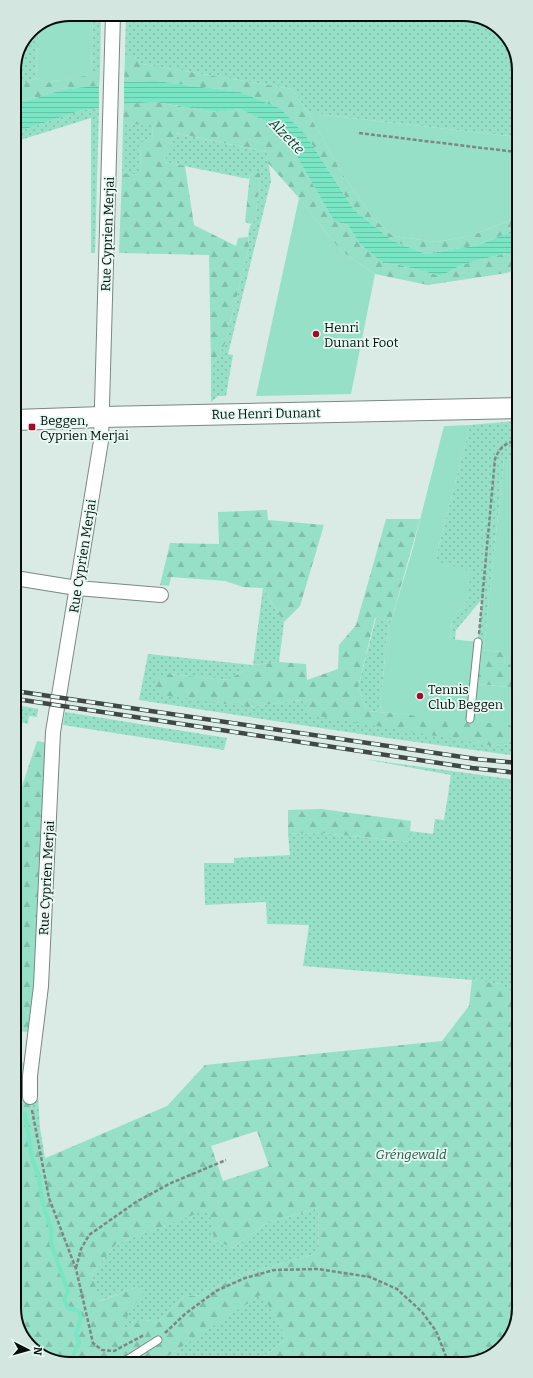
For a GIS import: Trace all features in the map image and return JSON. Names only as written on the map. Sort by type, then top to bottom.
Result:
[{"type":"main road","name":"Rue Henri Dunant","points":[[21,420],[512,408]]},
{"type":"street","name":"Rue Cyprien Merjai","points":[[30,1097],[30,1076],[41,986],[53,732],[101,441],[113,21]]},
{"type":"street","points":[[21,579],[77,588],[161,595]]},
{"type":"lane","points":[[470,719],[478,642]]},
{"type":"lane","points":[[132,1357],[158,1340]]},
{"type":"path","points":[[359,133],[512,152]]},
{"type":"path","points":[[478,642],[495,459],[498,451],[504,445],[512,441]]},
{"type":"path","points":[[30,1097],[49,1198],[76,1269],[93,1343],[102,1350],[114,1351],[148,1333],[154,1334],[158,1340],[184,1314],[216,1291],[245,1278],[274,1270],[318,1269],[370,1277],[396,1289],[422,1312],[436,1331],[446,1357]]},
{"type":"path","points":[[76,1269],[81,1248],[89,1235],[136,1202],[171,1183],[226,1160]]},
{"type":"green space","points":[[93,21],[101,21],[100,73],[91,75]]},
{"type":"green space","points":[[93,21],[91,75],[44,83],[36,78],[39,32],[51,25],[61,22]]},
{"type":"green space","points":[[126,21],[466,21],[476,23],[493,31],[504,43],[509,54],[512,70],[512,137],[308,113],[292,89],[142,64],[135,57],[125,57]]},
{"type":"green space","points":[[39,32],[36,78],[21,86],[21,67],[23,57],[29,43]]},
{"type":"green space","points":[[125,57],[135,57],[142,64],[292,89],[308,113],[342,173],[373,218],[393,236],[437,242],[470,236],[512,220],[512,231],[479,245],[426,254],[393,241],[354,210],[309,140],[240,92],[156,81],[124,82]]},
{"type":"green space","points":[[100,73],[99,86],[62,90],[21,103],[21,86],[36,78],[44,83]]},
{"type":"green space","points":[[155,102],[216,112],[240,109],[265,121],[292,148],[334,221],[348,225],[360,244],[383,263],[400,265],[441,276],[461,265],[506,253],[512,253],[512,271],[428,285],[375,274],[341,251],[299,198],[268,163],[267,152],[176,133],[164,162],[185,166],[194,225],[236,246],[238,238],[248,237],[249,247],[225,344],[211,366],[209,255],[119,253],[122,173],[140,175],[141,143],[152,138],[153,125],[123,124],[124,104]]},
{"type":"green space","points":[[99,108],[95,253],[91,253],[91,118],[21,140],[21,131],[79,111]]},
{"type":"green space","points":[[308,113],[512,137],[512,220],[470,236],[437,242],[393,236],[373,218],[342,173]]},
{"type":"green space","points":[[123,124],[153,124],[152,138],[141,143],[140,175],[122,173]]},
{"type":"green space","points":[[175,133],[267,152],[271,181],[228,354],[233,355],[226,396],[218,396],[211,402],[211,366],[225,344],[249,247],[249,229],[255,220],[261,172],[250,174],[249,179],[164,162]]},
{"type":"green space","points":[[261,172],[255,220],[251,224],[245,222],[250,174]]},
{"type":"green space","name":"Henri Dunant Foot","points":[[299,198],[341,251],[375,274],[351,394],[256,396]]},
{"type":"green space","points":[[512,421],[512,460],[504,459],[484,647],[477,647],[482,599],[456,630],[455,640],[450,640],[452,620],[468,599],[435,561],[470,425]]},
{"type":"green space","points":[[470,425],[435,561],[471,571],[468,599],[452,620],[450,639],[478,642],[477,647],[484,647],[504,459],[512,460],[512,667],[502,652],[482,650],[478,684],[512,687],[512,725],[380,712],[387,634],[411,555],[444,426]]},
{"type":"green space","points":[[267,510],[268,520],[324,525],[300,606],[284,622],[263,588],[243,587],[225,581],[171,577],[169,586],[160,585],[170,543],[219,544],[218,512]]},
{"type":"green space","points":[[386,519],[420,519],[391,621],[375,618],[358,687],[367,711],[512,725],[512,744],[495,746],[312,715],[302,700],[248,707],[162,695],[154,687],[156,677],[169,674],[228,680],[253,665],[279,662],[306,664],[307,680],[338,669],[339,645],[356,625]]},
{"type":"green space","points":[[263,588],[284,622],[279,662],[253,665]]},
{"type":"green space","points":[[376,618],[391,621],[387,634],[380,712],[367,711],[358,687]]},
{"type":"green space","points":[[482,650],[502,652],[512,667],[512,687],[478,684]]},
{"type":"green space","points":[[148,654],[253,665],[228,680],[169,674],[248,707],[302,700],[495,746],[512,744],[512,755],[380,737],[139,700]]},
{"type":"green space","points":[[21,706],[38,709],[37,717],[29,716],[28,724],[21,722]]},
{"type":"green space","points":[[65,712],[227,738],[224,750],[63,725]]},
{"type":"green space","points":[[37,741],[46,743],[35,986],[29,1032],[21,1031],[21,789]]},
{"type":"green space","points":[[364,759],[512,779],[512,992],[500,984],[472,980],[303,966],[309,925],[267,924],[266,902],[205,905],[204,863],[234,863],[234,858],[290,855],[288,834],[322,833],[408,842],[410,831],[433,834],[435,819],[444,820],[451,775]]},
{"type":"green space","points":[[321,809],[411,821],[409,842],[322,833],[288,834],[288,810]]},
{"type":"green space","name":"Gréngewald","points":[[472,980],[501,984],[512,992],[512,1308],[509,1324],[498,1343],[485,1352],[463,1357],[262,1357],[287,1339],[262,1294],[166,1357],[67,1357],[48,1351],[48,1330],[26,1330],[21,1308],[21,1062],[26,1063],[30,1097],[41,1160],[167,1106],[205,1065],[442,1041],[469,1006]],"holes":[[[257,1131],[269,1166],[223,1181],[211,1146]],[[318,1208],[319,1253],[243,1274],[203,1295],[185,1296],[158,1322],[144,1320],[117,1331],[143,1293],[140,1286],[100,1301],[92,1274],[116,1244],[209,1209],[214,1240],[233,1248],[267,1223]]]},
{"type":"green space","points":[[30,1097],[38,1098],[40,1128],[45,1158],[41,1160]]},
{"type":"green space","points":[[210,1208],[214,1240],[233,1248],[267,1223],[318,1208],[319,1253],[243,1274],[203,1295],[185,1296],[158,1322],[144,1320],[116,1332],[140,1286],[99,1301],[92,1274],[116,1244]]},
{"type":"green space","points":[[262,1293],[287,1339],[262,1357],[166,1357]]},
{"type":"water","name":"Alzette","points":[[156,81],[240,92],[281,109],[309,140],[354,210],[393,241],[426,254],[479,245],[512,231],[512,253],[506,253],[461,265],[441,276],[400,265],[383,263],[360,244],[348,225],[334,221],[292,148],[265,121],[240,109],[217,112],[155,102],[124,104],[79,111],[21,131],[21,103],[62,90],[124,82]]},
{"type":"pier","points":[[124,80],[124,106],[99,110],[99,84]]},
{"type":"waterway","points":[[25,1114],[32,1158],[39,1178],[42,1200],[51,1229],[51,1243],[68,1292],[64,1299],[68,1308],[79,1311],[81,1318],[76,1333],[79,1342],[73,1357]]},
{"type":"railway","points":[[21,692],[476,759],[512,762]]},
{"type":"railway","points":[[21,700],[472,768],[512,772]]},
{"type":"place","name":"Henri Dunant Foot","points":[[316,334]]},
{"type":"place","name":"Beggen, Cyprien Merjai","points":[[32,427]]},
{"type":"place","name":"Tennis Club Beggen","points":[[420,696]]}]
